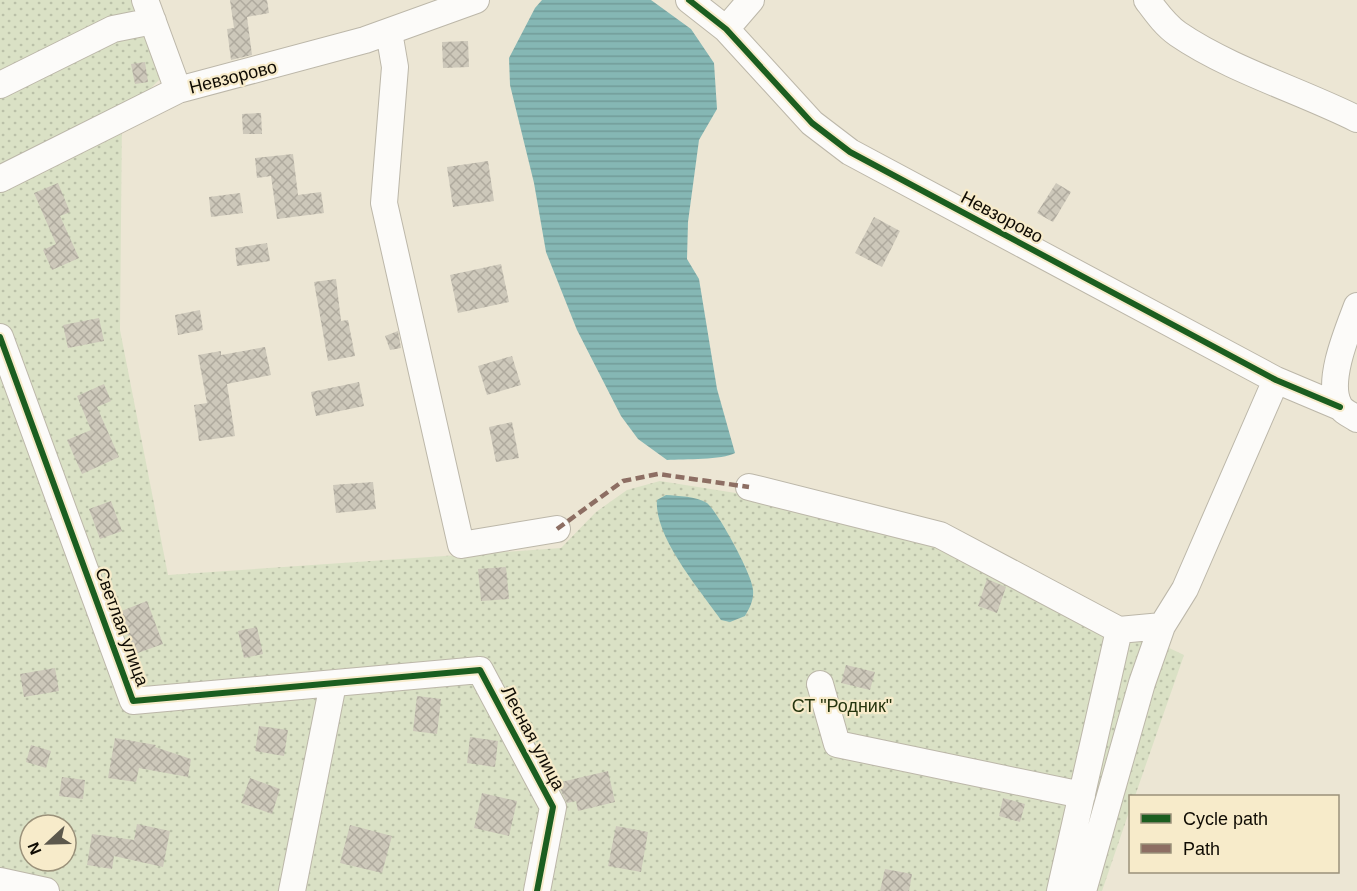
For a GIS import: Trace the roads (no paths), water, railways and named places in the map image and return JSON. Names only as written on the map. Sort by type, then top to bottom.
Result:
[{"type":"street","name":"Невзорово","points":[[0,179],[178,90],[272,67],[389,32],[476,0]]},
{"type":"street","name":"Невзорово","points":[[689,0],[726,29],[812,123],[850,152],[1276,380],[1348,413]]},
{"type":"street","points":[[726,29],[751,0]]},
{"type":"street","points":[[1147,0],[1178,34],[1223,59],[1357,119]]},
{"type":"street","points":[[0,85],[149,11],[178,90]]},
{"type":"street","points":[[389,32],[395,67],[384,203],[461,545],[557,529]]},
{"type":"street","points":[[1348,413],[1335,394],[1336,374],[1357,306]]},
{"type":"street","name":"Светлая улица","points":[[0,336],[133,701],[480,670]]},
{"type":"street","points":[[1083,891],[1142,683],[1162,626],[1185,589],[1276,380]]},
{"type":"street","points":[[749,487],[940,535],[1119,630],[1162,626]]},
{"type":"street","points":[[1060,891],[1119,630]]},
{"type":"street","name":"Лесная улица","points":[[480,670],[553,807],[537,891]]},
{"type":"street","points":[[292,891],[333,684]]},
{"type":"street","points":[[819,684],[837,744],[1082,795]]},
{"type":"street","points":[[0,881],[46,891]]},
{"type":"water","points":[[542,0],[651,0],[691,29],[714,63],[717,109],[699,140],[688,222],[687,259],[699,279],[717,389],[735,453],[713,458],[667,460],[638,439],[621,416],[577,330],[546,252],[534,183],[510,85],[509,58],[535,8]]},
{"type":"water","points":[[666,495],[703,501],[719,518],[741,559],[753,590],[753,597],[745,616],[730,622],[721,620],[680,563],[670,546],[658,515],[657,500]]},
{"type":"park label","name":"СТ \"Родник\"","points":[[842,706]]}]
